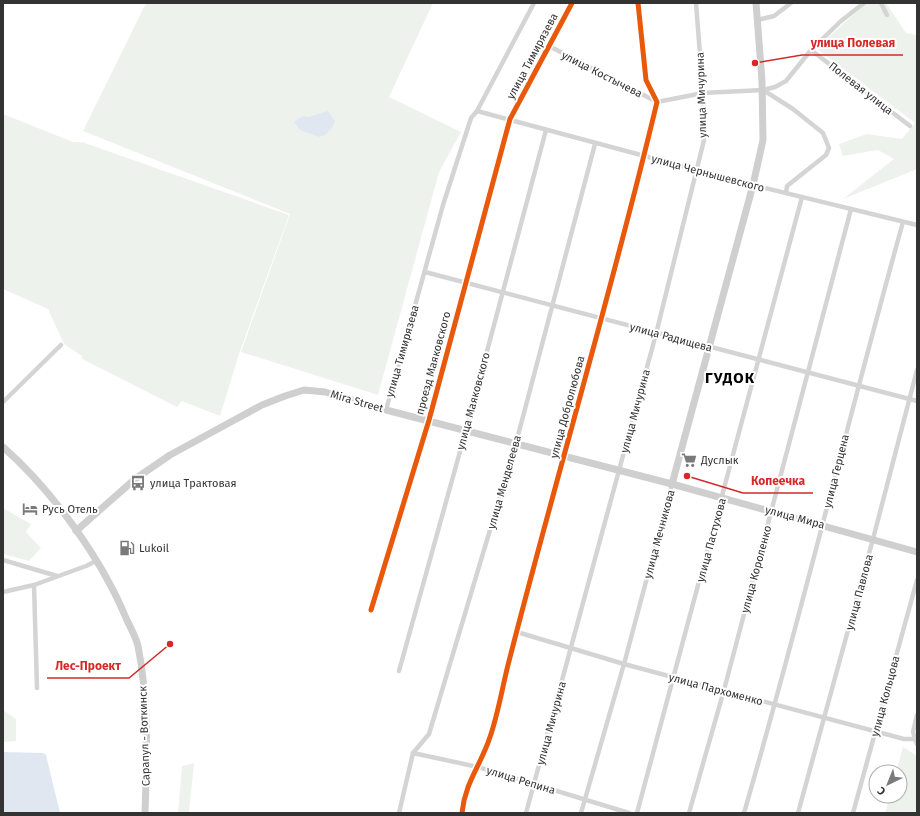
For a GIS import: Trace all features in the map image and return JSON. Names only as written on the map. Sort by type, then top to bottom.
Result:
[{"type":"main road","points":[[753,185],[763,140],[763,90],[756,3]]},
{"type":"main road","name":"улица Мечникова","points":[[672,484],[753,185]]},
{"type":"main road","name":"Mira Street","points":[[76,531],[135,479],[170,455],[262,405],[304,390],[326,392],[386,410],[672,484]]},
{"type":"main road","name":"Сарапул - Воткинск","points":[[3,447],[28,470],[76,531],[117,596],[138,645],[145,692],[147,757],[145,813]]},
{"type":"main road","name":"улица Мира","points":[[672,484],[917,552]]},
{"type":"street","name":"улица Тимирязева","points":[[386,410],[456,162],[471,118],[477,111],[534,3]]},
{"type":"street","name":"улица Тимирязева","points":[[510,119],[572,3]]},
{"type":"street","points":[[638,3],[646,80],[657,102],[703,93],[763,90],[775,87],[786,81],[811,50],[841,21],[864,3]]},
{"type":"street","name":"улица Мичурина","points":[[526,813],[656,334],[698,170],[704,140],[703,93],[696,3]]},
{"type":"street","points":[[758,20],[774,16],[791,3]]},
{"type":"street","points":[[881,3],[887,15]]},
{"type":"street","name":"улица Костычева","points":[[549,46],[657,102]]},
{"type":"street","name":"Полевая улица","points":[[811,50],[910,126]]},
{"type":"street","points":[[763,90],[793,109],[823,133],[829,148],[826,155],[787,186],[786,193]]},
{"type":"street","name":"улица Добролюбова","points":[[462,813],[464,796],[469,781],[478,766],[490,737],[602,318],[657,102]]},
{"type":"street","name":"улица Чернышевского","points":[[477,111],[595,144],[753,185],[917,225]]},
{"type":"street","name":"проезд Маяковского","points":[[371,610],[429,420],[510,119]]},
{"type":"street","name":"улица Маяковского","points":[[399,671],[466,430],[546,130]]},
{"type":"street","name":"улица Менделеева","points":[[399,813],[413,753],[428,734],[516,443],[595,144]]},
{"type":"street","name":"улица Пастухова","points":[[637,813],[760,360],[802,197]]},
{"type":"street","name":"улица Короленко","points":[[689,813],[724,690],[851,209]]},
{"type":"street","name":"улица Герцена","points":[[744,813],[775,705],[823,525],[858,385],[903,222]]},
{"type":"street","name":"улица Радищева","points":[[425,272],[602,318],[656,334],[917,401]]},
{"type":"street","points":[[3,402],[60,345]]},
{"type":"street","name":"улица Павлова","points":[[798,813],[873,539],[917,370]]},
{"type":"street","name":"улица Мечникова","points":[[580,813],[624,664],[672,484]]},
{"type":"street","points":[[3,560],[57,576]]},
{"type":"street","points":[[3,592],[34,585],[96,561]]},
{"type":"street","name":"улица Кольцова","points":[[853,813],[917,580]]},
{"type":"street","points":[[34,585],[37,688]]},
{"type":"street","name":"улица Пархоменко","points":[[517,632],[624,664],[775,705],[904,739],[916,738]]},
{"type":"street","points":[[917,716],[913,732],[917,744]]},
{"type":"street","name":"улица Репина","points":[[413,753],[478,766],[534,785],[629,813]]},
{"type":"shaded area","points":[[146,3],[433,3],[389,97],[461,132],[439,172],[378,395],[241,352],[290,214],[83,131]]},
{"type":"shaded area","points":[[867,3],[886,3],[906,33],[917,35],[917,169],[843,199],[894,159],[878,150],[843,156],[839,144],[867,134],[902,139],[915,123],[816,48]]},
{"type":"shaded area","points":[[328,111],[335,121],[332,128],[325,135],[319,137],[300,130],[294,122],[303,116],[308,117]]},
{"type":"shaded area","points":[[3,114],[73,142],[82,142],[289,215],[239,354],[220,416],[182,401],[177,407],[82,359],[82,356],[64,344],[48,309],[3,289]]},
{"type":"shaded area","points":[[3,508],[31,524],[26,532],[41,548],[29,561],[3,554]]},
{"type":"shaded area","points":[[3,710],[16,719],[16,741],[3,742]]},
{"type":"shaded area","points":[[903,747],[917,756],[917,813],[885,813],[888,804],[908,804],[908,764],[898,764]]},
{"type":"shaded area","points":[[3,752],[43,753],[46,755],[60,813],[3,813]]},
{"type":"shaded area","points":[[194,763],[189,813],[178,813],[182,766]]},
{"type":"cycle path","points":[[371,610],[429,420],[510,119],[572,3]]},
{"type":"cycle path","points":[[462,813],[466,792],[490,737],[495,719],[526,595],[640,173],[657,102],[646,80],[638,3]]},
{"type":"place","name":"улица Полевая","points":[[755,63]]},
{"type":"place","name":"Дуслык","points":[[689,460]]},
{"type":"place","name":"Копеечка","points":[[687,476]]},
{"type":"place","name":"улица Трактовая","points":[[138,483]]},
{"type":"place","name":"Русь Отель","points":[[30,509]]},
{"type":"place","name":"Lukoil","points":[[127,548]]},
{"type":"place","name":"Лес-Проект","points":[[170,644]]},
{"type":"district","name":"ГУДОК","points":[[730,378]]}]
